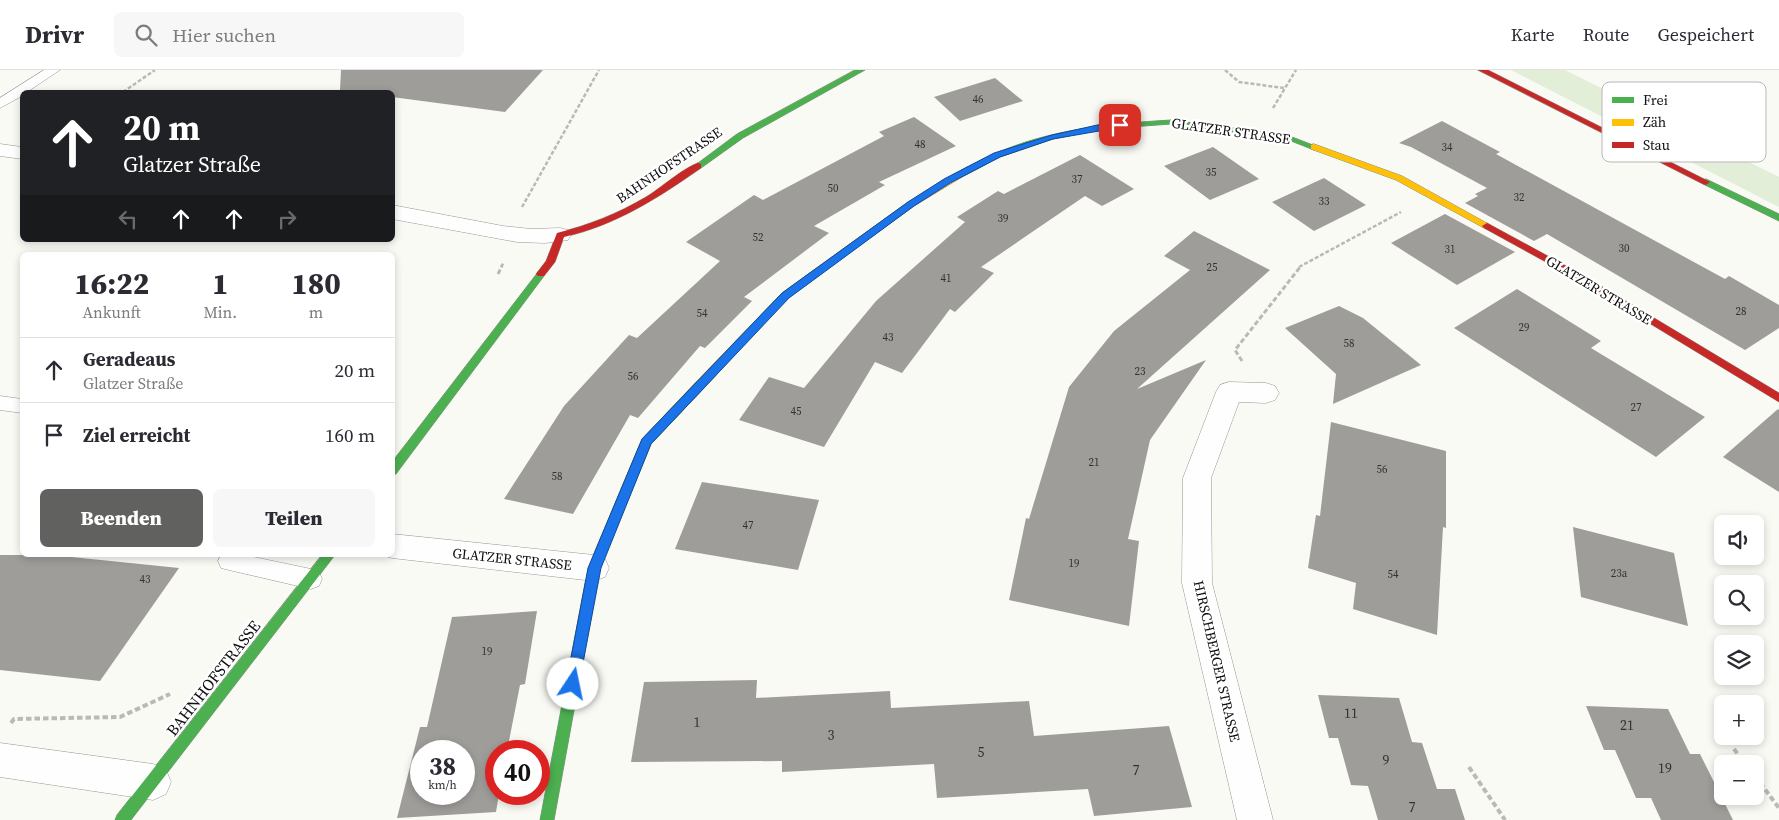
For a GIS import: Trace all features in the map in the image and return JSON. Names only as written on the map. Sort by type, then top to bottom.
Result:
[{"type":"street","name":"BAHNHOFSTRASSE","points":[[560,235],[578,232],[621,216],[658,194],[740,136],[861,70]]},
{"type":"street","points":[[1482,70],[1602,130]]},
{"type":"street","name":"GLATZER STRASSE","points":[[395,546],[594,568],[646,442],[786,295],[911,204],[947,181],[997,155],[1052,137],[1102,127],[1171,122],[1287,137],[1398,178],[1578,276],[1779,398]]},
{"type":"street","points":[[0,150],[20,153]]},
{"type":"street","points":[[1667,162],[1779,218]]},
{"type":"street","points":[[395,212],[443,220],[507,234],[560,235],[550,262],[395,467]]},
{"type":"street","name":"HIRSCHBERGER STRASSE","points":[[1255,820],[1197,583],[1197,478],[1229,392],[1266,394]]},
{"type":"street","name":"BAHNHOFSTRASSE","points":[[122,820],[328,557]]},
{"type":"street","points":[[547,820],[594,568]]},
{"type":"street","points":[[0,760],[153,782]]},
{"type":"lane","points":[[22,90],[53,70]]},
{"type":"lane","points":[[0,104],[20,91]]},
{"type":"lane","points":[[0,403],[20,406]]},
{"type":"lane","points":[[232,557],[229,561],[311,579]]},
{"type":"path","points":[[126,90],[155,70]]},
{"type":"path","points":[[507,234],[599,70]]},
{"type":"path","points":[[1225,70],[1239,82],[1284,88]]},
{"type":"path","points":[[1258,133],[1296,70]]},
{"type":"path","points":[[1266,394],[1234,350],[1298,267],[1432,196]]},
{"type":"path","points":[[9,725],[14,719],[120,717],[178,691]]},
{"type":"path","points":[[1734,749],[1738,755]]},
{"type":"path","points":[[1469,767],[1505,820]]},
{"type":"path","points":[[1764,788],[1779,808]]},
{"type":"green space","points":[[1511,70],[1565,70],[1602,88],[1602,117]]},
{"type":"green space","points":[[1691,162],[1749,162],[1779,177],[1779,207]]},
{"type":"building","points":[[341,70],[543,70],[505,112],[395,97],[395,90],[340,90]]},
{"type":"building","points":[[995,78],[1023,101],[960,121],[934,97]]},
{"type":"building","points":[[914,117],[956,146],[879,182],[885,185],[814,226],[829,233],[744,297],[752,301],[705,348],[700,346],[638,418],[630,415],[573,514],[504,499],[564,406],[629,335],[637,338],[720,261],[686,242],[754,195],[763,200],[884,136],[879,132]]},
{"type":"building","points":[[1442,121],[1500,152],[1496,154],[1725,279],[1729,276],[1779,305],[1779,328],[1745,350],[1547,234],[1534,241],[1465,203],[1478,196],[1475,194],[1487,188],[1411,147],[1399,143]]},
{"type":"building","points":[[1213,147],[1259,179],[1210,200],[1164,166]]},
{"type":"building","points":[[1080,155],[1134,189],[1102,206],[1085,196],[981,267],[994,273],[955,312],[950,309],[902,373],[875,362],[824,447],[739,420],[769,377],[804,388],[876,301],[965,222],[957,217],[998,191],[1004,194]]},
{"type":"building","points":[[1324,178],[1366,205],[1314,231],[1272,202]]},
{"type":"building","points":[[1445,214],[1515,252],[1457,285],[1391,243]]},
{"type":"building","points":[[1194,231],[1270,270],[1137,389],[1206,360],[1150,440],[1128,539],[1139,541],[1129,626],[1009,600],[1026,518],[1029,519],[1069,387],[1114,331],[1190,270],[1164,256]]},
{"type":"building","points":[[1517,289],[1601,341],[1591,348],[1705,417],[1656,457],[1454,328]]},
{"type":"building","points":[[1339,306],[1363,318],[1421,365],[1333,404],[1336,374],[1285,328]]},
{"type":"building","points":[[1779,410],[1779,492],[1723,457]]},
{"type":"building","points":[[1331,422],[1446,451],[1446,528],[1443,527],[1437,635],[1353,609],[1356,583],[1308,568],[1316,515],[1320,516]]},
{"type":"building","points":[[702,482],[819,500],[798,570],[675,549]]},
{"type":"building","points":[[1573,527],[1674,553],[1688,626],[1581,597]]},
{"type":"building","points":[[0,555],[72,557],[179,568],[100,681],[0,670]]},
{"type":"building","points":[[537,611],[525,684],[520,685],[509,740],[485,740],[485,805],[497,805],[496,812],[397,818],[410,767],[410,805],[475,805],[475,740],[417,740],[420,727],[427,727],[452,617]]},
{"type":"building","points":[[757,680],[756,698],[890,691],[891,708],[1029,701],[1034,736],[1169,726],[1192,807],[1094,816],[1088,789],[937,798],[934,764],[782,772],[782,761],[631,762],[644,682]]},
{"type":"building","points":[[1318,695],[1399,698],[1412,742],[1422,743],[1437,789],[1455,789],[1465,820],[1378,820],[1368,786],[1351,785],[1338,738],[1329,738]]},
{"type":"building","points":[[1586,706],[1668,709],[1690,754],[1700,754],[1714,782],[1714,805],[1726,805],[1733,820],[1661,820],[1651,798],[1636,798],[1615,750],[1604,750]]},
{"type":"traffic: fast","points":[[698,166],[740,136],[861,70]]},
{"type":"traffic: fast","points":[[959,175],[997,155],[1051,137],[1103,127],[1171,122],[1287,137],[1314,147]]},
{"type":"traffic: fast","points":[[1706,182],[1779,218]]},
{"type":"traffic: fast","points":[[395,467],[541,274]]},
{"type":"traffic: fast","points":[[547,820],[594,568],[646,442],[702,383]]},
{"type":"traffic: fast","points":[[122,820],[327,557]]},
{"type":"traffic: slow","points":[[1314,147],[1399,178],[1487,226]]},
{"type":"traffic: slow","points":[[702,383],[785,295],[911,204],[959,175]]},
{"type":"traffic: jam","points":[[1482,70],[1602,130]]},
{"type":"traffic: jam","points":[[1666,162],[1706,182]]},
{"type":"traffic: jam","points":[[541,274],[550,262],[560,235],[598,225],[616,217],[649,199],[698,166]]},
{"type":"traffic: jam","points":[[1487,226],[1578,276],[1779,398]]},
{"type":"route","points":[[573,684],[594,568],[646,442],[786,295],[911,204],[947,181],[997,155],[1052,137],[1120,125]]}]
